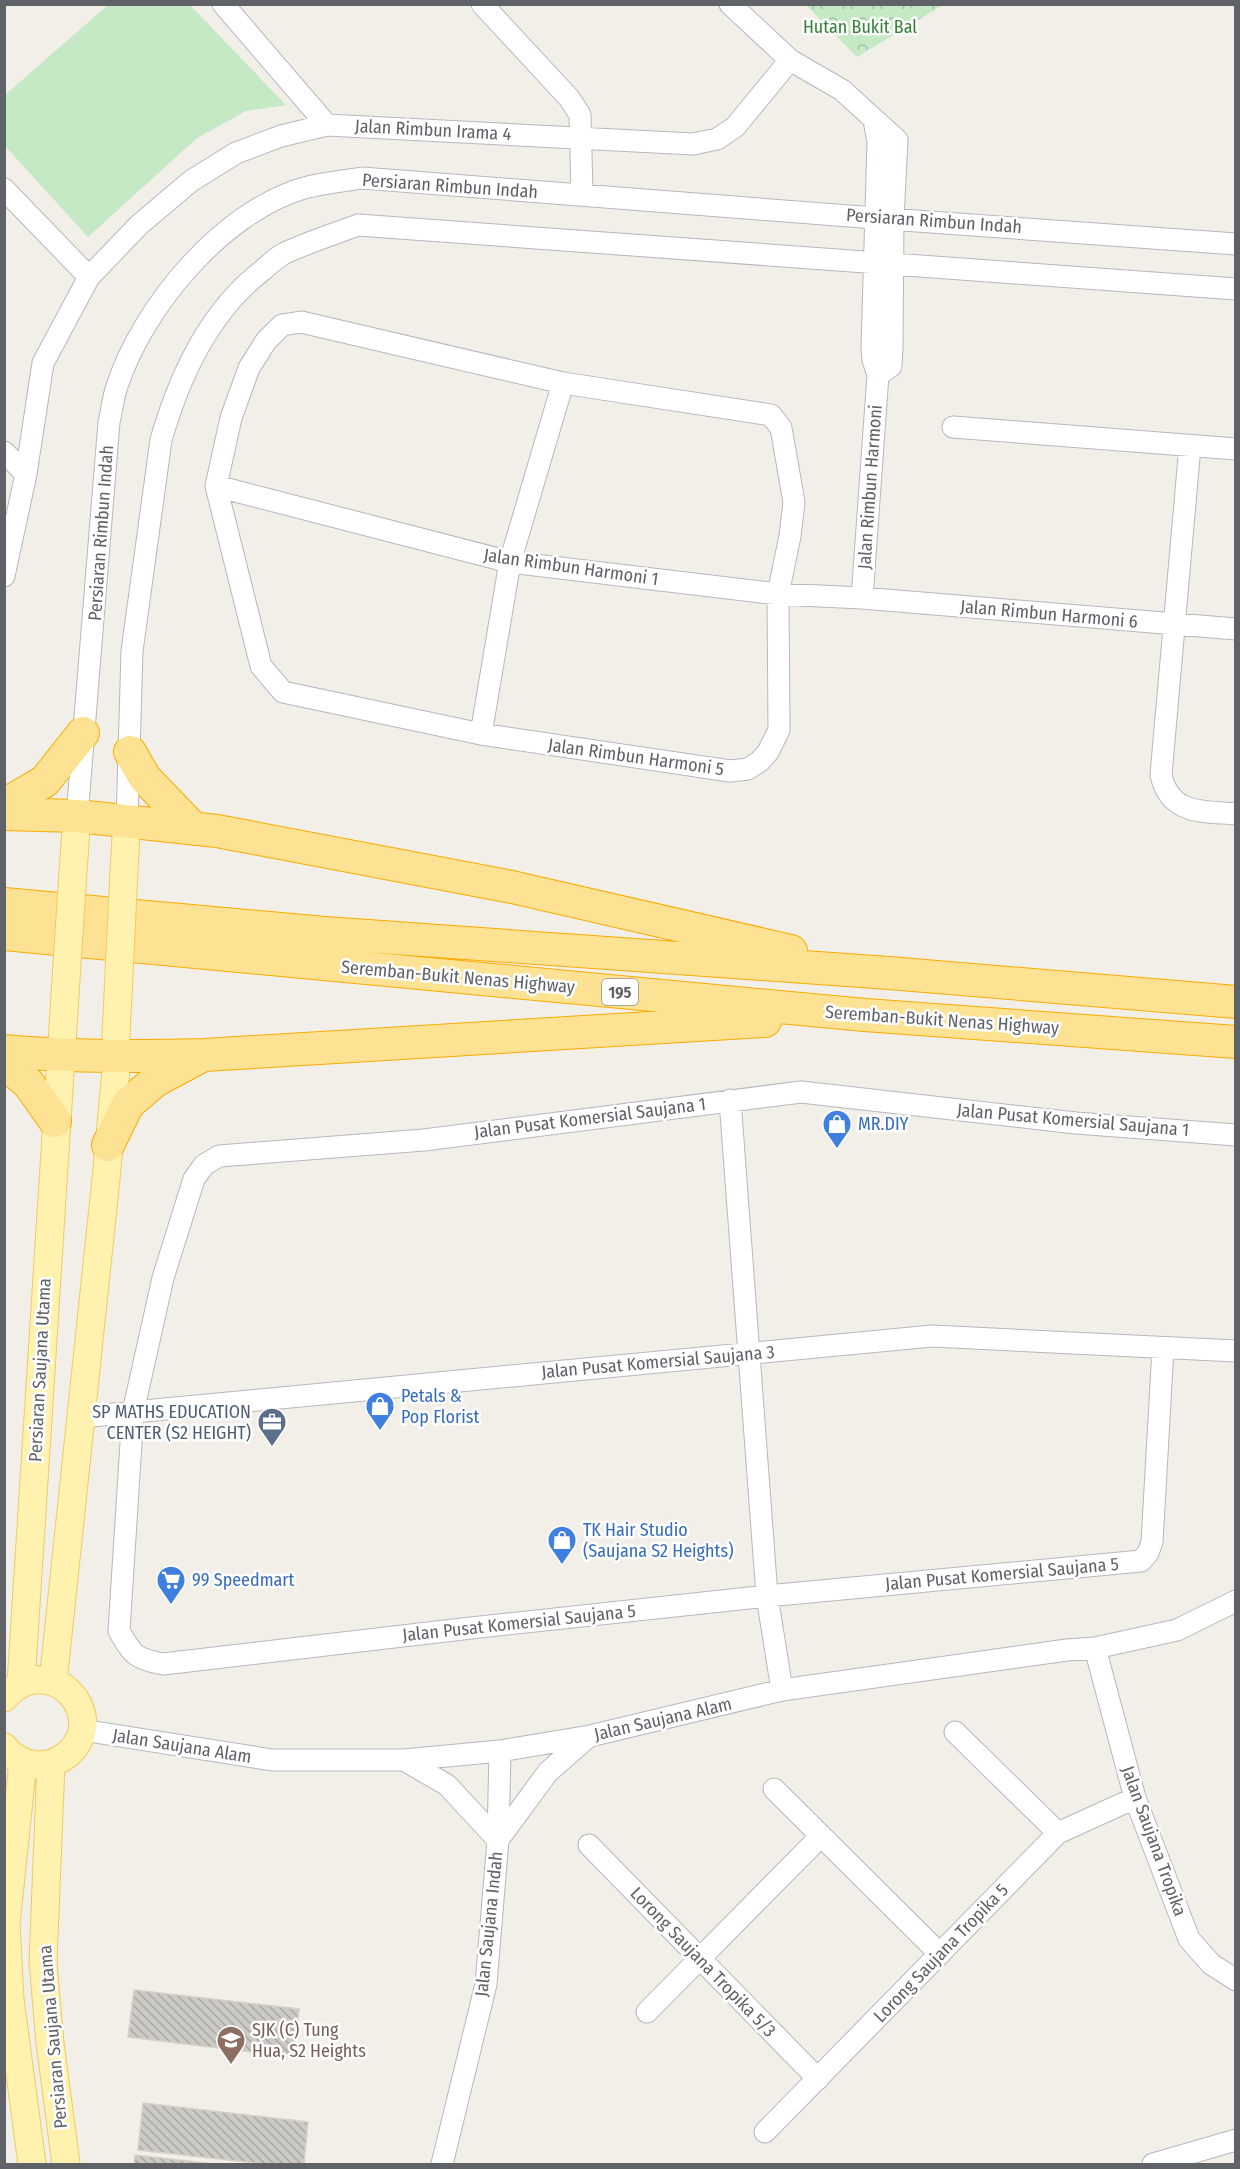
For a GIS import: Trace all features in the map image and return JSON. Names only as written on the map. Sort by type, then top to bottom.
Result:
[{"type":"highway","points":[[4,805],[45,781],[83,733]]},
{"type":"highway","points":[[130,752],[144,778],[194,829]]},
{"type":"highway","points":[[4,814],[77,816],[229,833],[512,887],[889,973]]},
{"type":"highway","name":"Seremban-Bukit Nenas Highway","points":[[4,904],[325,933],[889,973],[1236,1002]]},
{"type":"highway","name":"Seremban-Bukit Nenas Highway","points":[[4,934],[865,1015],[1236,1042]]},
{"type":"highway","points":[[4,1051],[117,1058],[204,1055],[865,1015]]},
{"type":"highway","points":[[108,1146],[128,1104],[155,1082],[204,1055]]},
{"type":"highway","points":[[4,1063],[29,1084],[55,1121]]},
{"type":"main road","name":"Persiaran Saujana Utama","points":[[13,1691],[77,816]]},
{"type":"main road","points":[[53,1682],[117,1058],[116,1034],[127,822]]},
{"type":"main road","points":[[13,1691],[32,1680],[53,1682],[70,1693],[76,1701],[81,1711],[82,1731],[71,1752],[62,1760],[51,1764],[37,1766],[14,1755]]},
{"type":"main road","name":"Persiaran Saujana Utama","points":[[14,1755],[6,1924],[10,1999],[32,2164]]},
{"type":"main road","name":"Persiaran Saujana Utama","points":[[51,1764],[43,1962],[50,2043],[66,2164]]},
{"type":"street","points":[[224,4],[327,125]]},
{"type":"street","points":[[482,4],[569,98],[579,115],[582,194]]},
{"type":"street","points":[[730,4],[790,60]]},
{"type":"street","name":"Jalan Rimbun Irama 4","points":[[89,277],[146,219],[200,176],[236,153],[281,136],[327,125],[693,144],[717,139],[735,127],[790,60]]},
{"type":"street","name":"Jalan Rimbun Harmoni","points":[[790,60],[842,90],[873,120],[878,142],[885,264],[872,348],[878,375],[862,598]]},
{"type":"street","name":"Persiaran Rimbun Indah","points":[[77,816],[109,422],[117,386],[134,347],[184,270],[226,230],[264,205],[303,188],[363,178],[1236,244]]},
{"type":"street","points":[[4,189],[89,277],[43,363],[26,474],[4,576]]},
{"type":"street","points":[[127,822],[132,651],[161,440],[185,371],[214,322],[245,284],[284,254],[358,225],[1236,289]]},
{"type":"street","name":"Jalan Rimbun Harmoni 5","points":[[301,322],[563,383],[771,415],[782,428],[794,502],[778,594],[778,730],[768,752],[748,769],[730,771],[482,734],[283,692],[261,666],[216,486],[231,418],[249,368],[266,341],[282,325],[301,322]]},
{"type":"street","points":[[482,734],[510,562],[563,383]]},
{"type":"street","points":[[953,427],[1236,449]]},
{"type":"street","points":[[1190,446],[1161,775],[1164,789],[1186,809],[1236,814]]},
{"type":"street","points":[[4,452],[26,474]]},
{"type":"street","name":"Jalan Rimbun Harmoni 1","points":[[216,486],[510,562],[778,594],[862,598]]},
{"type":"street","name":"Jalan Rimbun Harmoni 6","points":[[862,598],[1236,629]]},
{"type":"street","name":"Jalan Pusat Komersial Saujana 1","points":[[133,1412],[163,1278],[194,1179],[204,1165],[219,1156],[424,1140],[801,1092],[1076,1123],[1236,1135]]},
{"type":"street","points":[[730,1100],[767,1596],[782,1690]]},
{"type":"street","name":"Jalan Pusat Komersial Saujana 3","points":[[81,1417],[932,1336],[1236,1351]]},
{"type":"street","name":"Jalan Pusat Komersial Saujana 5","points":[[133,1412],[119,1631],[130,1651],[144,1660],[163,1664],[483,1626],[767,1596],[1141,1561],[1148,1553],[1152,1542],[1163,1349]]},
{"type":"street","name":"Jalan Saujana Alam","points":[[82,1731],[272,1760],[404,1760],[500,1751],[590,1736],[782,1690],[1056,1651],[1095,1648],[1177,1630],[1236,1601]]},
{"type":"street","name":"Jalan Saujana Tropika","points":[[1095,1648],[1135,1798],[1189,1939],[1211,1964],[1236,1980]]},
{"type":"street","points":[[955,1732],[1058,1833]]},
{"type":"street","points":[[404,1760],[447,1785],[498,1840],[548,1772],[590,1736]]},
{"type":"street","name":"Jalan Saujana Indah","points":[[442,2164],[486,1984],[498,1840],[500,1751]]},
{"type":"street","points":[[774,1789],[940,1954]]},
{"type":"street","name":"Lorong Saujana Tropika 5","points":[[765,2132],[1058,1833],[1135,1798]]},
{"type":"street","points":[[647,2012],[821,1836]]},
{"type":"street","name":"Lorong Saujana Tropika 5/3","points":[[589,1845],[818,2079]]},
{"type":"street","points":[[1154,2164],[1236,2140]]},
{"type":"green space","points":[[109,4],[190,5],[286,105],[246,111],[197,138],[88,237],[5,146],[5,95]]},
{"type":"green space","name":"Hutan Bukit Bal","points":[[806,5],[943,5],[857,57]]},
{"type":"building","points":[[134,1990],[299,2009],[293,2057],[128,2037]]},
{"type":"building","points":[[143,2103],[308,2122],[304,2164],[264,2164],[138,2150]]},
{"type":"building","points":[[135,2155],[214,2164],[134,2164]]},
{"type":"place","name":"MR.DIY","points":[[837,1150]]},
{"type":"place","name":"Petals & Pop Florist","points":[[380,1432]]},
{"type":"place","name":"SP MATHS EDUCATION CENTER (S2 HEIGHT)","points":[[272,1448]]},
{"type":"place","name":"TK Hair Studio (Saujana S2 Heights)","points":[[562,1566]]},
{"type":"place","name":"99 Speedmart","points":[[171,1606]]},
{"type":"place","name":"SJK (C) Tung Hua, S2 Heights","points":[[231,2066]]}]
